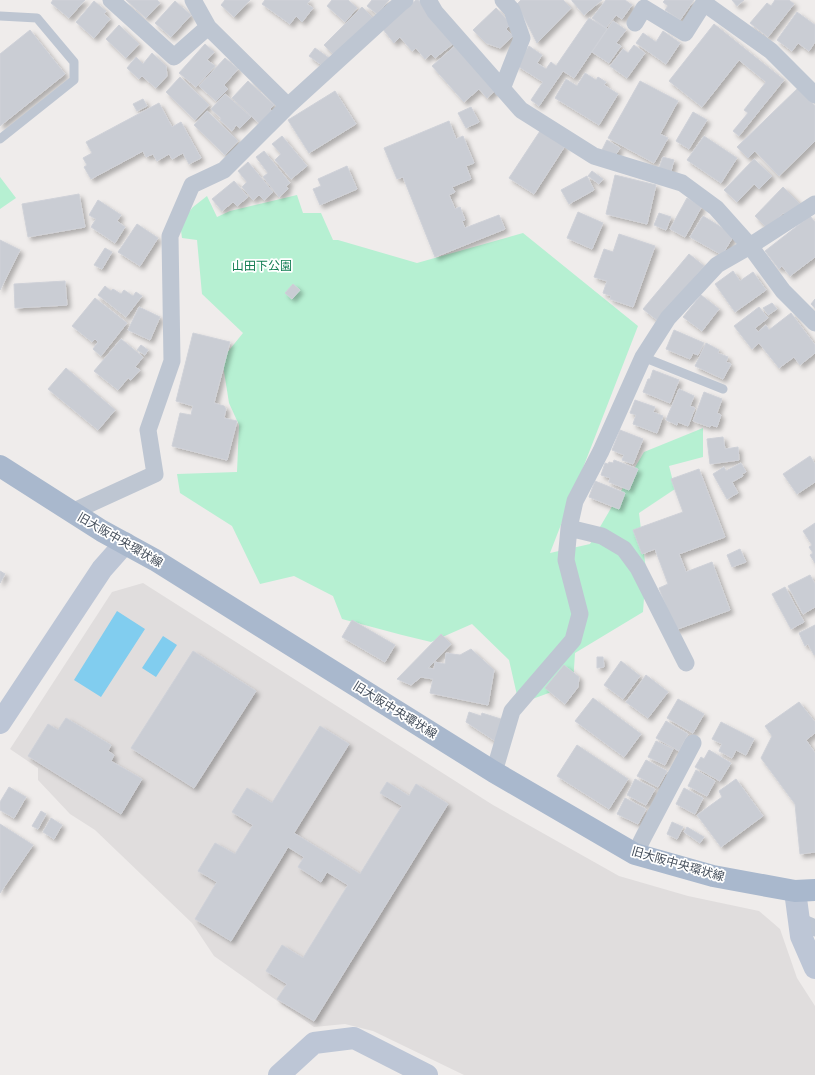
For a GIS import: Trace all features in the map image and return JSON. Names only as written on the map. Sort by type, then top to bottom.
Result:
[{"type":"main road","name":"旧大阪中央環状線","points":[[0,466],[102,531],[155,560],[494,772],[635,854],[713,876],[805,890]]},
{"type":"street","points":[[110,0],[174,57],[208,27]]},
{"type":"street","points":[[193,0],[208,27],[288,106]]},
{"type":"street","points":[[72,512],[155,474],[148,430],[172,361],[170,236],[192,185],[224,170],[288,106],[405,0]]},
{"type":"street","points":[[428,0],[435,12],[521,110],[594,156],[682,183],[716,208],[750,246],[783,291],[815,323]]},
{"type":"street","points":[[502,89],[522,38],[512,10],[503,0]]},
{"type":"street","points":[[635,23],[644,8],[685,33],[704,2],[771,50],[815,95]]},
{"type":"street","points":[[494,772],[512,711],[573,640],[580,614],[566,560],[575,501],[601,451],[643,356],[668,318],[717,265],[750,246],[815,204]]},
{"type":"street","points":[[570,528],[602,536],[624,549],[638,568],[686,663]]},
{"type":"street","points":[[0,723],[102,570],[125,543]]},
{"type":"street","points":[[635,854],[693,743]]},
{"type":"street","points":[[805,890],[807,924],[801,936],[815,968]]},
{"type":"street","points":[[278,1075],[314,1043],[354,1038],[427,1075]]},
{"type":"lane","points":[[0,16],[37,18],[74,62],[74,80],[0,139]]},
{"type":"lane","points":[[643,356],[723,390]]},
{"type":"shaded area","points":[[143,583],[493,805],[619,876],[688,896],[759,911],[780,929],[797,978],[815,1006],[815,1075],[464,1075],[373,1031],[345,1024],[314,1027],[214,956],[192,923],[95,830],[70,814],[38,780],[38,768],[10,749],[112,592]]},
{"type":"green space","points":[[0,177],[16,198],[0,209]]},
{"type":"green space","name":"山田下公園","points":[[297,195],[303,213],[321,213],[333,240],[338,240],[417,263],[523,233],[638,326],[550,553],[590,544],[644,452],[703,428],[703,457],[669,466],[675,489],[639,513],[646,570],[643,612],[575,653],[573,684],[519,704],[509,660],[472,624],[431,642],[342,619],[333,596],[294,576],[260,584],[232,526],[180,493],[177,474],[237,472],[239,425],[229,403],[222,359],[243,333],[202,294],[197,240],[182,238],[180,223],[193,207],[207,196],[217,217],[230,211]]},
{"type":"water","points":[[117,611],[145,629],[101,697],[74,680]]},
{"type":"water","points":[[163,636],[177,645],[156,677],[142,668]]},
{"type":"building","points":[[53,0],[85,0],[69,18],[51,3]]},
{"type":"building","points":[[126,0],[157,0],[160,3],[146,18]]},
{"type":"building","points":[[225,0],[250,0],[234,17],[221,5]]},
{"type":"building","points":[[265,0],[310,0],[307,4],[313,8],[302,22],[296,16],[290,24],[262,4]]},
{"type":"building","points":[[332,0],[348,0],[357,8],[345,22],[327,6]]},
{"type":"building","points":[[372,0],[389,0],[377,14],[367,6]]},
{"type":"building","points":[[416,0],[418,0],[454,43],[435,58],[431,54],[425,59],[416,48],[412,51],[400,37],[394,43],[382,28]]},
{"type":"building","points":[[521,0],[563,0],[571,8],[537,43],[517,4]]},
{"type":"building","points":[[572,0],[602,0],[584,15]]},
{"type":"building","points":[[606,0],[625,0],[632,5],[622,19],[616,15],[606,28],[592,18]]},
{"type":"building","points":[[665,0],[694,0],[680,20],[665,10],[668,6],[663,2]]},
{"type":"building","points":[[732,0],[744,0],[737,6]]},
{"type":"building","points":[[775,0],[789,0],[794,4],[768,37],[750,23],[767,3],[771,6]]},
{"type":"building","points":[[94,1],[106,11],[104,14],[110,19],[94,38],[76,22]]},
{"type":"building","points":[[175,1],[191,15],[171,37],[155,23]]},
{"type":"building","points":[[362,7],[374,19],[336,57],[324,45]]},
{"type":"building","points":[[496,8],[511,24],[506,29],[513,36],[500,48],[486,43],[473,30]]},
{"type":"building","points":[[797,12],[815,25],[815,42],[809,51],[798,43],[792,51],[777,40]]},
{"type":"building","points":[[589,18],[607,29],[574,78],[563,71],[539,106],[531,100],[543,82],[516,65],[529,46],[542,55],[537,63],[546,69],[551,62],[556,66]]},
{"type":"building","points":[[613,21],[626,30],[616,43],[621,46],[609,63],[592,52]]},
{"type":"building","points":[[714,24],[784,80],[739,136],[733,131],[748,113],[744,110],[766,82],[739,60],[702,107],[669,81]]},
{"type":"building","points":[[119,25],[139,44],[126,58],[106,39]]},
{"type":"building","points":[[30,30],[65,74],[0,126],[0,54]]},
{"type":"building","points":[[663,31],[680,43],[666,64],[636,43],[643,33],[656,42]]},
{"type":"building","points":[[205,44],[214,52],[207,60],[215,66],[196,87],[179,73]]},
{"type":"building","points":[[456,45],[497,89],[487,98],[479,89],[464,102],[432,66]]},
{"type":"building","points":[[634,45],[645,53],[627,78],[610,66],[623,49],[628,53]]},
{"type":"building","points":[[315,48],[329,58],[323,66],[309,56]]},
{"type":"building","points":[[152,53],[166,66],[167,76],[156,88],[142,76],[139,79],[127,68],[136,57],[143,64]]},
{"type":"building","points":[[225,58],[238,69],[224,85],[228,89],[216,101],[199,86]]},
{"type":"building","points":[[585,73],[596,80],[598,77],[606,82],[604,85],[618,94],[599,125],[555,98],[566,79],[577,86]]},
{"type":"building","points":[[180,77],[209,105],[195,120],[166,92]]},
{"type":"building","points":[[248,81],[274,105],[270,109],[273,112],[261,125],[232,98]]},
{"type":"building","points":[[640,81],[678,101],[660,134],[668,138],[654,163],[608,138]]},
{"type":"building","points":[[798,88],[815,106],[815,141],[779,176],[755,151],[748,158],[737,147]]},
{"type":"building","points":[[335,91],[356,124],[309,153],[288,120]]},
{"type":"building","points":[[225,94],[251,117],[240,128],[236,125],[232,131],[211,109]]},
{"type":"building","points":[[143,99],[147,106],[137,111],[133,104]]},
{"type":"building","points":[[159,103],[172,127],[181,122],[201,158],[189,164],[183,153],[172,159],[169,154],[157,161],[153,154],[146,157],[143,151],[91,179],[84,167],[87,165],[83,158],[92,153],[86,142]]},
{"type":"building","points":[[471,107],[479,122],[466,128],[458,113]]},
{"type":"building","points":[[207,111],[238,141],[225,155],[194,125]]},
{"type":"building","points":[[693,112],[707,120],[689,149],[676,141]]},
{"type":"building","points":[[449,121],[456,139],[463,136],[474,163],[466,166],[471,179],[452,187],[455,192],[449,195],[455,209],[460,207],[465,220],[462,221],[465,228],[499,215],[505,229],[435,257],[403,177],[397,179],[384,148]]},
{"type":"building","points":[[540,131],[565,146],[534,194],[509,178]]},
{"type":"building","points":[[282,136],[307,166],[291,179],[275,160],[281,154],[272,144]]},
{"type":"building","points":[[704,136],[737,158],[721,183],[687,160]]},
{"type":"building","points":[[607,140],[620,148],[613,159],[601,152]]},
{"type":"building","points":[[264,151],[290,183],[286,186],[288,189],[279,197],[263,177],[268,173],[256,157]]},
{"type":"building","points":[[663,157],[674,160],[671,171],[659,168]]},
{"type":"building","points":[[754,159],[772,176],[759,189],[754,184],[737,202],[724,190]]},
{"type":"building","points":[[248,162],[273,192],[264,200],[259,195],[253,200],[242,187],[247,182],[238,171]]},
{"type":"building","points":[[347,166],[357,189],[320,205],[313,189],[321,186],[318,179]]},
{"type":"building","points":[[592,171],[603,179],[599,184],[588,176]]},
{"type":"building","points":[[615,175],[656,185],[647,224],[606,214]]},
{"type":"building","points":[[587,176],[594,190],[569,204],[561,190]]},
{"type":"building","points":[[234,181],[248,197],[237,206],[233,202],[222,211],[212,199]]},
{"type":"building","points":[[783,187],[800,204],[787,217],[783,213],[768,229],[755,216]]},
{"type":"building","points":[[79,194],[85,227],[28,237],[22,204]]},
{"type":"building","points":[[687,198],[702,206],[685,237],[670,229]]},
{"type":"building","points":[[98,200],[121,215],[117,221],[125,227],[115,243],[91,227],[96,219],[89,215]]},
{"type":"building","points":[[578,212],[603,223],[592,249],[567,238]]},
{"type":"building","points":[[659,213],[671,217],[666,230],[654,225]]},
{"type":"building","points":[[703,216],[734,235],[722,255],[690,237]]},
{"type":"building","points":[[810,216],[815,222],[815,257],[790,276],[782,266],[779,269],[765,251]]},
{"type":"building","points":[[137,224],[158,238],[140,266],[118,252]]},
{"type":"building","points":[[619,234],[655,246],[633,307],[610,299],[611,296],[603,293],[607,281],[594,277],[604,249],[613,252]]},
{"type":"building","points":[[0,240],[20,250],[0,290]]},
{"type":"building","points":[[105,248],[112,252],[102,269],[94,265]]},
{"type":"building","points":[[689,254],[704,266],[658,321],[643,309]]},
{"type":"building","points":[[733,271],[740,281],[753,272],[766,290],[735,312],[715,284]]},
{"type":"building","points":[[65,281],[67,305],[15,308],[14,284]]},
{"type":"building","points":[[293,284],[300,290],[292,299],[285,293]]},
{"type":"building","points":[[105,286],[111,291],[113,289],[121,294],[124,290],[133,296],[136,292],[142,296],[126,317],[98,295]]},
{"type":"building","points":[[701,295],[719,309],[702,331],[683,317]]},
{"type":"building","points":[[95,298],[127,323],[101,356],[93,349],[98,342],[95,339],[92,342],[72,326]]},
{"type":"building","points":[[815,299],[815,308],[811,304]]},
{"type":"building","points":[[772,303],[777,309],[768,315],[763,308]]},
{"type":"building","points":[[139,307],[160,317],[150,340],[128,330]]},
{"type":"building","points":[[759,307],[768,318],[755,328],[758,332],[766,325],[769,330],[791,313],[815,345],[815,353],[800,365],[794,357],[779,368],[759,343],[752,349],[734,326]]},
{"type":"building","points":[[674,330],[704,343],[698,355],[693,353],[690,359],[666,349]]},
{"type":"building","points":[[193,333],[230,342],[214,403],[224,406],[226,409],[224,418],[237,421],[227,460],[172,446],[180,413],[191,415],[193,406],[176,401]]},
{"type":"building","points":[[121,339],[143,357],[135,367],[140,370],[131,380],[128,378],[118,390],[94,371]]},
{"type":"building","points":[[706,343],[719,350],[718,353],[728,357],[726,362],[731,364],[723,379],[695,366]]},
{"type":"building","points":[[141,345],[148,350],[145,355],[137,350]]},
{"type":"building","points":[[66,368],[115,410],[98,430],[48,389]]},
{"type":"building","points":[[653,370],[679,380],[670,403],[643,392]]},
{"type":"building","points":[[679,389],[694,396],[690,406],[695,408],[688,426],[678,422],[677,425],[666,420]]},
{"type":"building","points":[[704,392],[722,399],[717,413],[721,415],[717,427],[711,425],[710,427],[693,421]]},
{"type":"building","points":[[635,400],[655,407],[653,412],[663,416],[657,433],[633,424],[636,415],[630,413]]},
{"type":"building","points":[[620,430],[643,439],[633,464],[622,460],[624,455],[612,450]]},
{"type":"building","points":[[723,437],[725,449],[738,447],[739,460],[710,464],[707,439]]},
{"type":"building","points":[[810,456],[815,464],[815,482],[797,494],[783,474]]},
{"type":"building","points":[[614,460],[638,469],[629,490],[609,482],[610,478],[601,475],[605,463],[613,463]]},
{"type":"building","points":[[741,463],[746,472],[742,474],[743,476],[732,482],[738,493],[727,499],[713,474],[724,467],[726,471]]},
{"type":"building","points":[[699,469],[725,537],[679,554],[686,572],[712,562],[730,610],[675,630],[659,588],[668,584],[655,549],[642,554],[633,530],[683,512],[671,479]]},
{"type":"building","points":[[595,481],[625,493],[619,509],[589,497]]},
{"type":"building","points":[[815,523],[815,563],[810,555],[813,553],[809,547],[812,545],[803,531]]},
{"type":"building","points":[[740,549],[746,562],[732,567],[727,555]]},
{"type":"building","points":[[0,571],[5,574],[0,583]]},
{"type":"building","points":[[810,575],[815,584],[815,607],[803,614],[788,586]]},
{"type":"building","points":[[785,587],[804,622],[791,629],[772,594]]},
{"type":"building","points":[[352,620],[395,645],[385,662],[342,637]]},
{"type":"building","points":[[815,625],[814,655],[808,644],[805,646],[799,633]]},
{"type":"building","points":[[441,634],[451,644],[428,668],[434,669],[435,662],[445,664],[446,653],[460,655],[471,649],[494,670],[488,705],[430,693],[433,679],[421,677],[411,685],[397,679]]},
{"type":"building","points":[[193,651],[256,691],[194,788],[131,748]]},
{"type":"building","points":[[597,657],[603,657],[604,667],[597,668]]},
{"type":"building","points":[[621,661],[640,676],[623,699],[604,685]]},
{"type":"building","points":[[564,665],[579,677],[578,687],[565,704],[545,688]]},
{"type":"building","points":[[646,675],[668,692],[648,718],[626,702]]},
{"type":"building","points":[[593,698],[641,734],[624,757],[575,721]]},
{"type":"building","points":[[678,699],[704,714],[693,733],[667,718]]},
{"type":"building","points":[[799,702],[815,722],[815,733],[806,740],[815,753],[815,852],[800,854],[795,804],[761,758],[772,736],[765,726]]},
{"type":"building","points":[[469,712],[481,716],[482,713],[504,720],[498,743],[466,722]]},
{"type":"building","points":[[66,718],[111,745],[108,751],[114,755],[111,761],[142,779],[121,814],[28,756],[48,724],[58,730]]},
{"type":"building","points":[[666,721],[688,734],[679,751],[656,738]]},
{"type":"building","points":[[721,722],[754,739],[746,755],[736,750],[732,758],[719,751],[722,744],[712,739]]},
{"type":"building","points":[[320,726],[349,744],[294,833],[360,874],[402,806],[380,793],[387,782],[409,796],[416,784],[448,804],[314,1021],[277,999],[287,984],[266,971],[282,945],[303,958],[348,885],[327,872],[321,882],[298,867],[304,857],[288,847],[231,941],[195,919],[217,882],[198,871],[215,843],[235,854],[253,825],[232,812],[247,788],[272,803]]},
{"type":"building","points":[[656,741],[673,749],[665,765],[648,757]]},
{"type":"building","points":[[577,745],[628,779],[609,809],[557,776]]},
{"type":"building","points":[[709,750],[731,763],[720,781],[695,767],[701,757],[704,759]]},
{"type":"building","points":[[646,760],[667,771],[658,787],[637,776]]},
{"type":"building","points":[[696,770],[715,781],[707,796],[688,786]]},
{"type":"building","points":[[635,779],[655,789],[646,805],[627,795]]},
{"type":"building","points":[[736,779],[763,816],[721,847],[697,815],[722,797],[719,791]]},
{"type":"building","points":[[9,787],[26,797],[14,818],[0,810],[0,802]]},
{"type":"building","points":[[684,788],[703,798],[695,814],[676,804]]},
{"type":"building","points":[[625,798],[646,809],[638,824],[617,814]]},
{"type":"building","points":[[41,811],[46,814],[38,829],[32,826]]},
{"type":"building","points":[[51,818],[62,825],[54,839],[43,832]]},
{"type":"building","points":[[672,822],[683,827],[677,839],[667,834]]},
{"type":"building","points":[[0,824],[33,845],[0,893]]},
{"type":"building","points":[[687,827],[704,837],[700,843],[684,832]]}]
